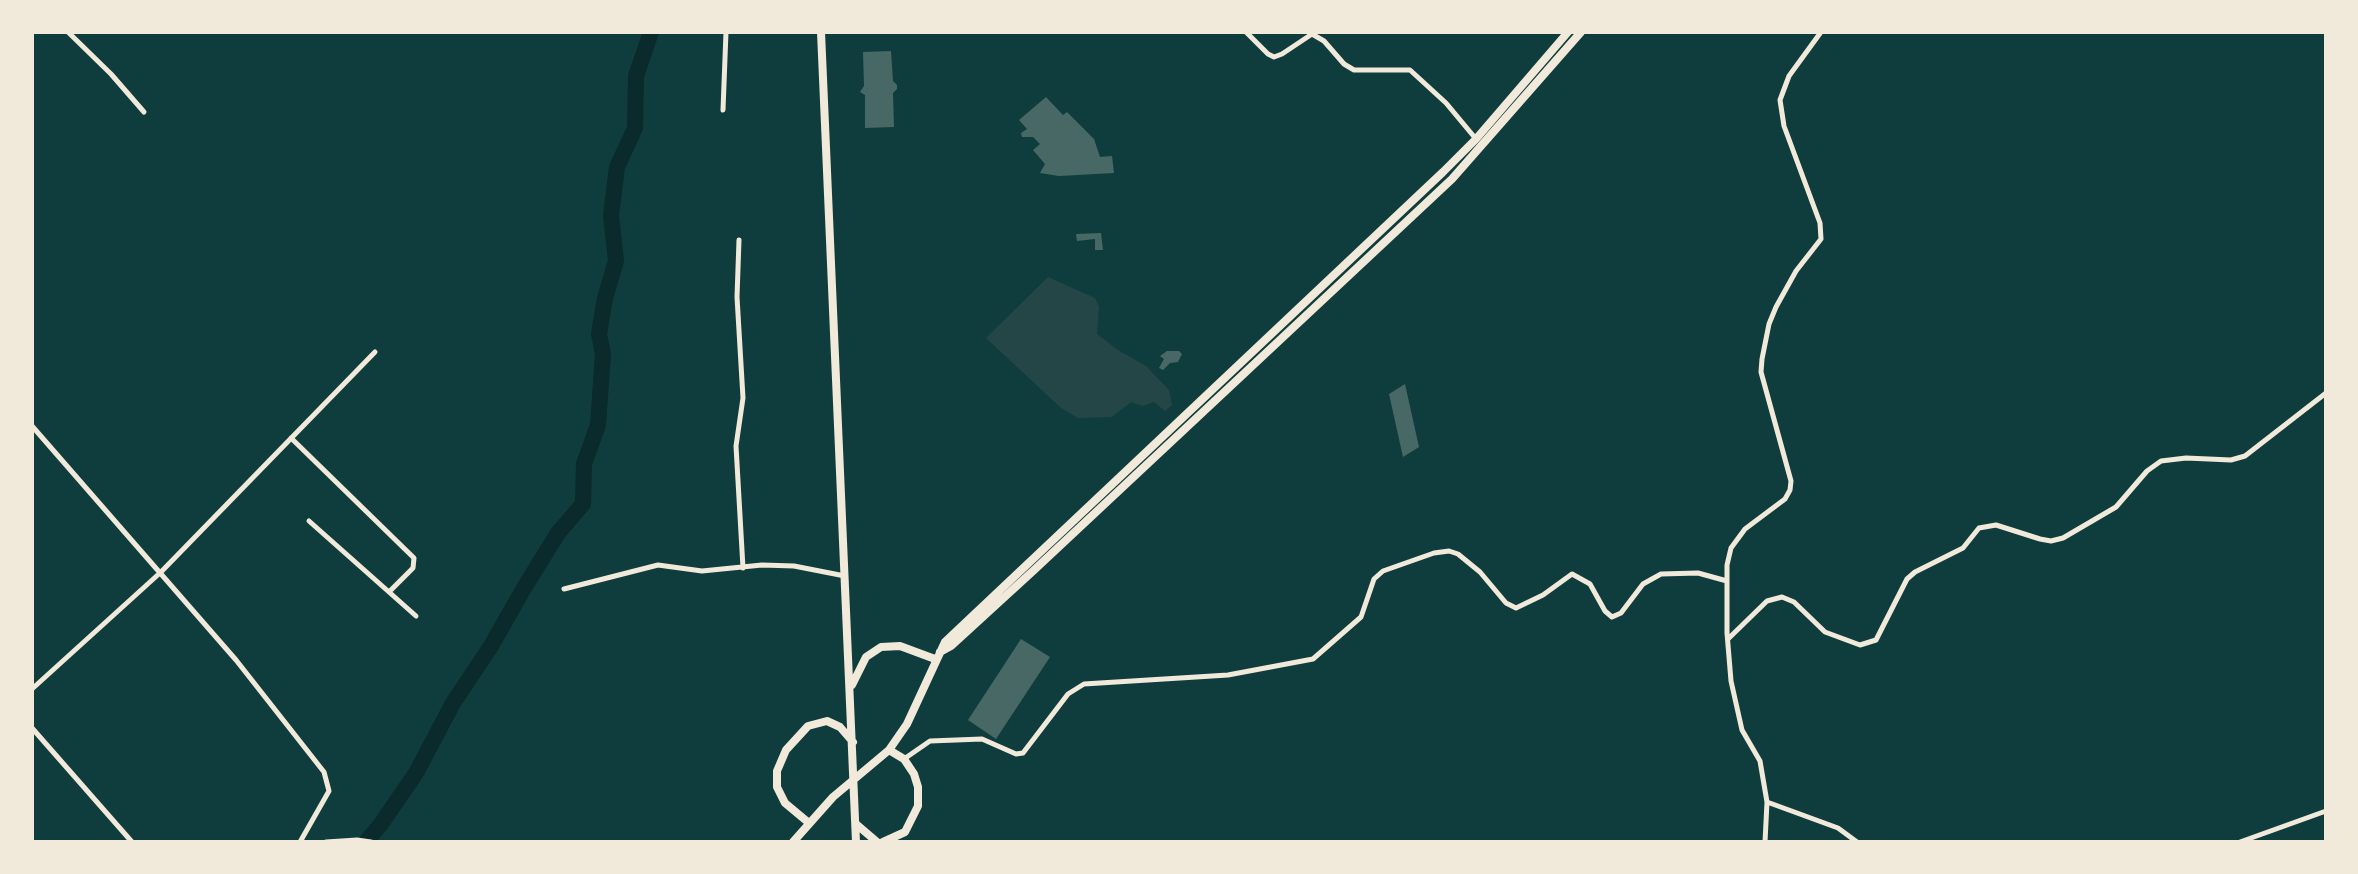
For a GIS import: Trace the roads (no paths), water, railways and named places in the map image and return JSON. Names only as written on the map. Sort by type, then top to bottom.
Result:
[{"type":"main road","points":[[821,32],[856,842]]},
{"type":"main road","points":[[796,840],[839,791],[889,750],[907,724],[945,642],[1029,559],[1443,172],[1476,139],[1568,32]]},
{"type":"main road","points":[[937,656],[1033,571],[1452,179],[1581,32]]},
{"type":"main road","points":[[850,689],[866,657],[881,647],[900,646],[937,656]]},
{"type":"main road","points":[[809,823],[785,803],[777,787],[777,771],[786,750],[808,726],[827,721],[840,727],[853,742]]},
{"type":"main road","points":[[856,824],[880,842],[905,832],[918,806],[914,774],[904,759],[889,750]]},
{"type":"street","points":[[68,32],[144,112]]},
{"type":"street","points":[[723,110],[726,32]]},
{"type":"street","points":[[1246,32],[1274,57],[1312,34],[1324,41],[1344,64],[1354,70],[1410,70],[1446,103],[1476,139]]},
{"type":"street","points":[[1765,842],[1767,802],[1760,761],[1742,730],[1731,681],[1727,565],[1731,548],[1745,529],[1785,499],[1790,490],[1791,481],[1761,372],[1769,324],[1776,307],[1796,271],[1821,239],[1820,223],[1784,126],[1780,100],[1789,76],[1821,32]]},
{"type":"street","points":[[739,240],[737,297],[743,398],[736,446],[736,474],[743,568]]},
{"type":"street","points":[[32,689],[161,572],[375,352]]},
{"type":"street","points":[[1728,639],[1767,601],[1782,597],[1794,602],[1825,632],[1860,645],[1876,640],[1907,579],[1963,548],[1979,528],[1996,525],[2051,541],[2063,538],[2116,507],[2147,471],[2161,461],[2186,458],[2231,460],[2245,456],[2326,393]]},
{"type":"street","points":[[32,426],[236,660],[324,772],[329,791],[300,842]]},
{"type":"street","points":[[291,438],[414,558],[413,568],[389,592]]},
{"type":"street","points":[[309,521],[416,616]]},
{"type":"street","points":[[904,759],[930,741],[982,739],[1016,754],[1023,753],[1068,694],[1084,684],[1228,675],[1313,659],[1361,617],[1374,579],[1383,571],[1434,553],[1449,551],[1458,554],[1480,572],[1506,603],[1516,608],[1543,595],[1572,574],[1590,584],[1605,611],[1612,617],[1621,613],[1643,584],[1661,574],[1698,573],[1727,581]]},
{"type":"street","points":[[564,589],[658,565],[702,571],[762,565],[794,566],[845,576]]},
{"type":"street","points":[[32,728],[132,842]]},
{"type":"street","points":[[1767,802],[1838,828],[1857,842]]},
{"type":"street","points":[[2240,842],[2326,811]]},
{"type":"street","points":[[326,842],[371,842]]},
{"type":"waterway","points":[[366,842],[416,773],[453,703],[558,533],[583,504],[584,464],[598,425],[603,354],[599,334],[616,261],[611,215],[617,167],[635,128],[636,76],[651,32]]}]
